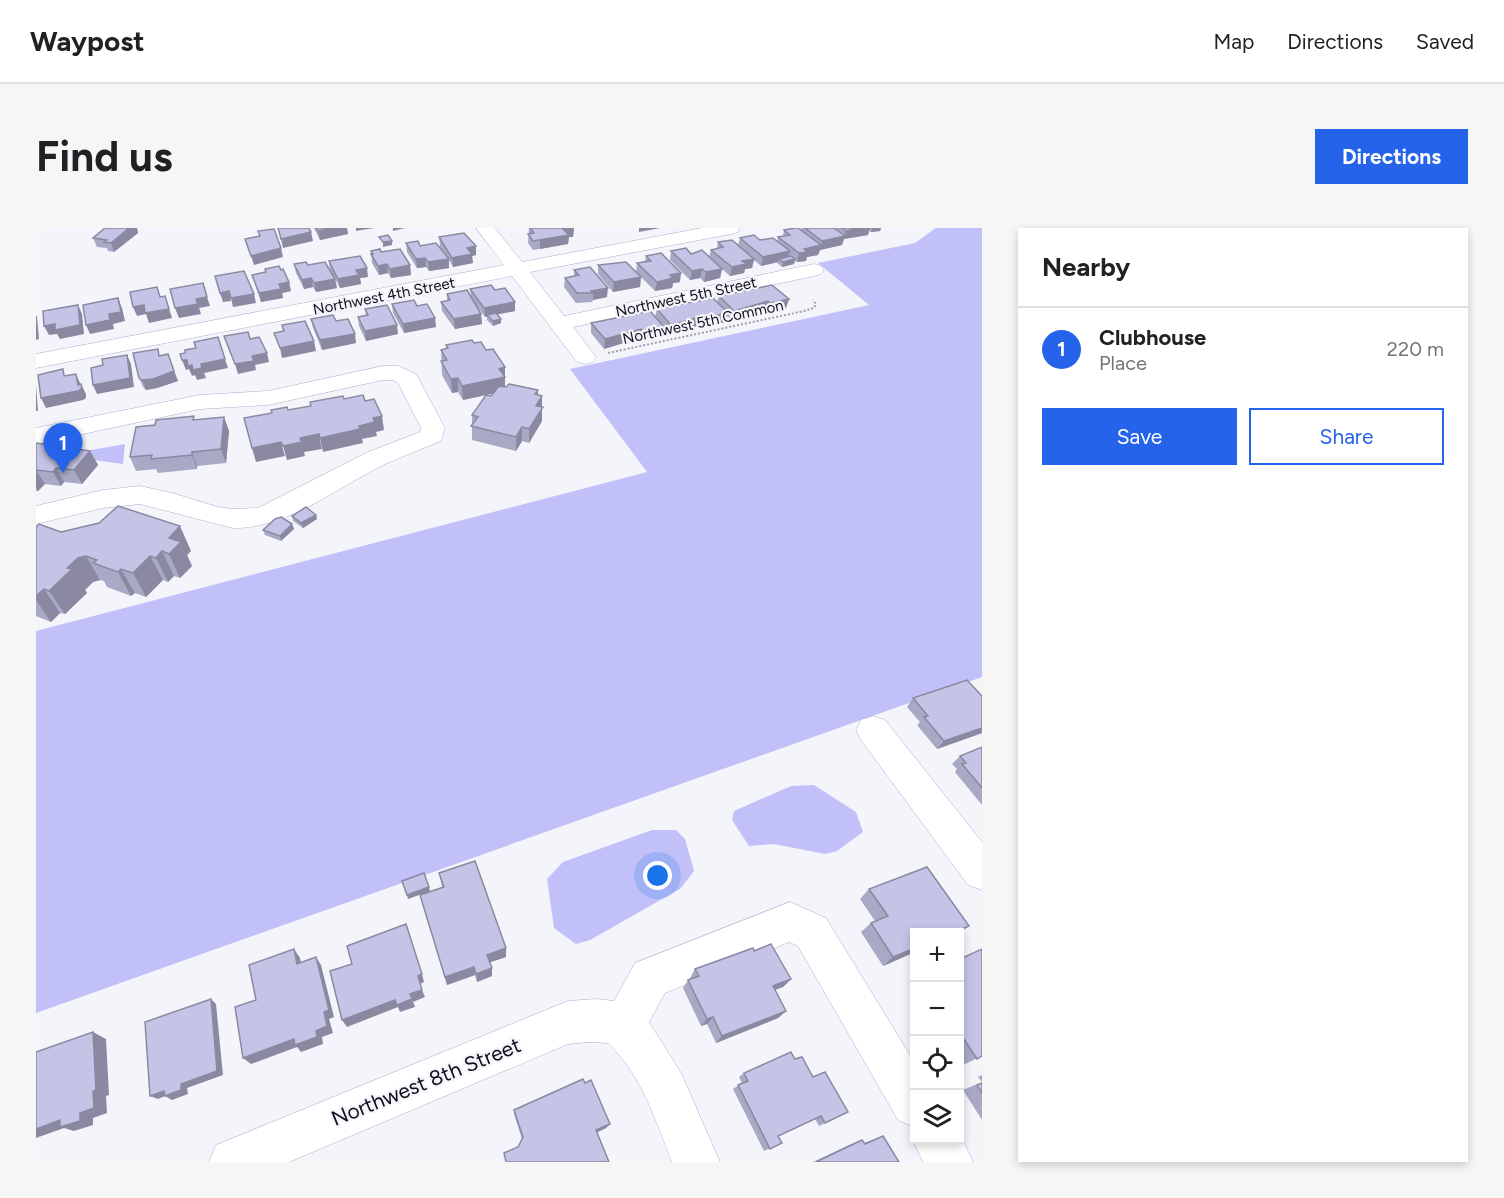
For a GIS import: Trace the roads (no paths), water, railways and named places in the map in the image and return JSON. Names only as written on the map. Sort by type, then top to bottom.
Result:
[{"type":"street","points":[[485,228],[585,357]]},
{"type":"street","name":"Northwest 4th Street","points":[[36,361],[516,270],[612,242],[731,228]]},
{"type":"street","name":"Northwest 5th Street","points":[[558,324],[814,270]]},
{"type":"street","points":[[36,436],[200,402],[268,398],[391,373],[398,373],[408,379],[433,428],[432,436],[377,458],[265,516],[253,519],[229,520],[157,497],[138,494],[36,515]]},
{"type":"street","points":[[873,730],[982,872]]},
{"type":"street","points":[[696,1162],[649,1057],[623,1027],[650,978],[790,922],[812,932],[910,1096]]},
{"type":"street","name":"Northwest 8th Street","points":[[233,1162],[568,1023],[600,1020],[623,1027]]},
{"type":"street","points":[[938,1144],[949,1162]]},
{"type":"place","name":"Clubhouse","points":[[63,473]]}]
